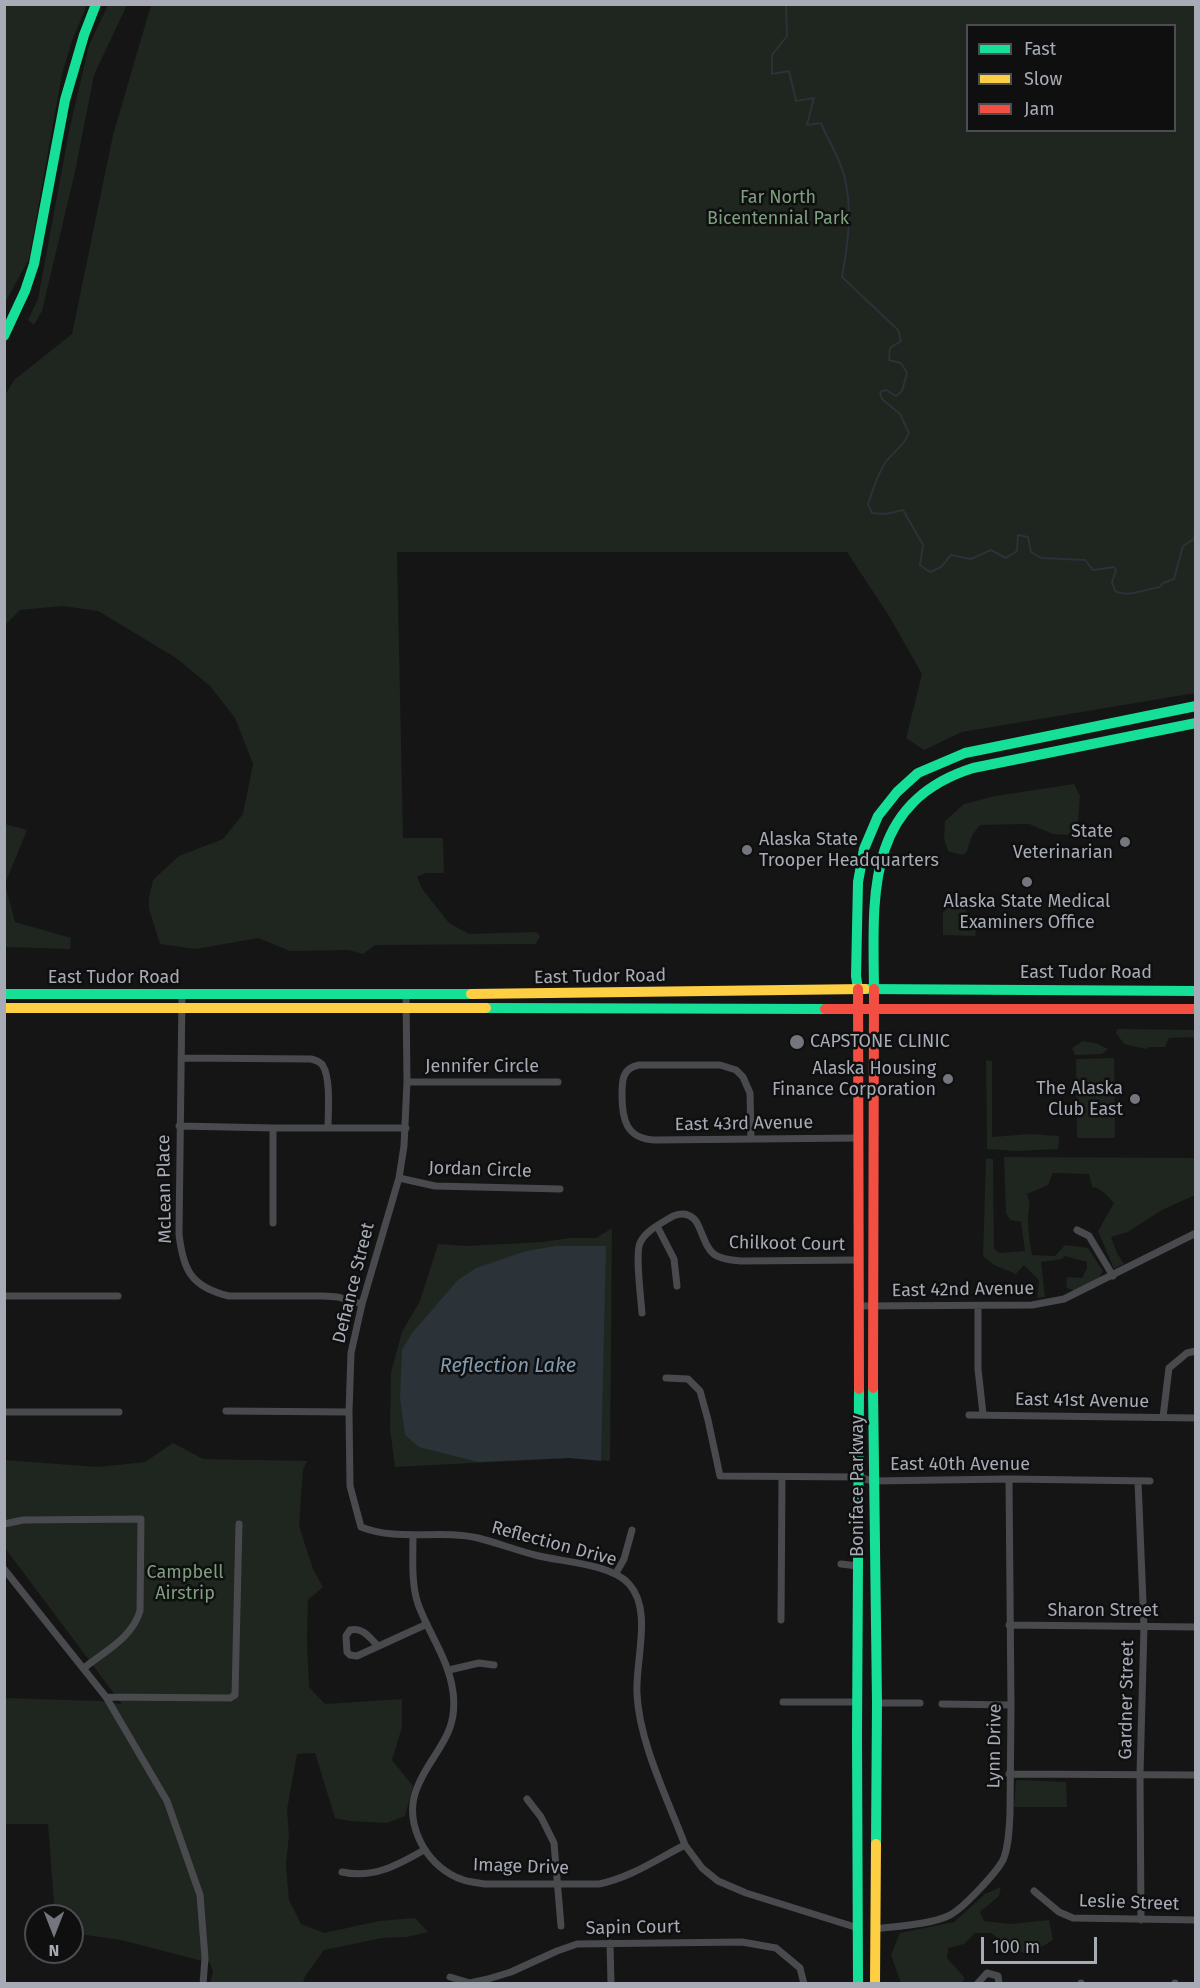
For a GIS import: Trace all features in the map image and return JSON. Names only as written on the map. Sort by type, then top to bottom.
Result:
[{"type":"main road","points":[[4,336],[25,291],[34,264],[65,97],[96,4]]},
{"type":"main road","name":"Boniface Parkway","points":[[858,1983],[856,1702],[859,1138],[856,976],[858,882],[864,849],[879,816],[897,792],[918,773],[965,753],[1196,706]]},
{"type":"main road","name":"Boniface Parkway","points":[[875,1983],[877,1703],[873,1481],[874,989],[875,896],[879,861],[887,838],[904,811],[927,789],[949,776],[973,768],[1196,723]]},
{"type":"main road","name":"East Tudor Road","points":[[4,994],[554,994],[858,989],[1196,991]]},
{"type":"main road","name":"East Tudor Road","points":[[4,1008],[1196,1009]]},
{"type":"street","name":"McLean Place","points":[[182,994],[179,1234],[182,1258],[189,1274],[201,1286],[214,1293],[229,1296],[323,1296],[338,1297],[362,1304]]},
{"type":"street","name":"Defiance Street","points":[[406,994],[406,1128],[399,1178],[362,1304],[351,1353],[349,1412],[350,1486],[361,1527],[377,1533],[413,1536]]},
{"type":"street","points":[[181,1058],[291,1058],[317,1061],[323,1065],[326,1078],[328,1128]]},
{"type":"street","name":"East 43rd Avenue","points":[[751,1139],[750,1093],[741,1075],[734,1069],[723,1065],[639,1065],[630,1068],[625,1073],[622,1082],[622,1112],[626,1124],[632,1132],[651,1140],[859,1138]]},
{"type":"street","name":"Jennifer Circle","points":[[407,1082],[558,1082]]},
{"type":"street","points":[[179,1126],[406,1128]]},
{"type":"street","points":[[273,1128],[273,1223]]},
{"type":"street","name":"Jordan Circle","points":[[399,1178],[435,1186],[560,1189]]},
{"type":"street","name":"Chilkoot Court","points":[[642,1313],[638,1248],[645,1235],[676,1215],[689,1215],[697,1222],[710,1251],[727,1260],[859,1260]]},
{"type":"street","points":[[657,1226],[674,1259],[677,1286]]},
{"type":"street","points":[[1077,1230],[1089,1236],[1113,1276]]},
{"type":"street","name":"East 42nd Avenue","points":[[859,1306],[1032,1305],[1064,1299],[1196,1233]]},
{"type":"street","points":[[4,1296],[118,1296]]},
{"type":"street","points":[[978,1306],[978,1370],[983,1414]]},
{"type":"street","points":[[1163,1417],[1169,1368],[1187,1353],[1196,1351]]},
{"type":"street","name":"East 40th Avenue","points":[[666,1378],[688,1379],[700,1391],[720,1476],[858,1477],[873,1481],[1009,1479],[1150,1481]]},
{"type":"street","points":[[4,1412],[119,1412]]},
{"type":"street","points":[[226,1412],[349,1412]]},
{"type":"street","name":"East 41st Avenue","points":[[969,1415],[1196,1418]]},
{"type":"street","points":[[782,1477],[782,1620]]},
{"type":"street","name":"Lynn Drive","points":[[875,1929],[932,1921],[950,1916],[995,1871],[1003,1858],[1009,1832],[1010,1774],[1009,1479]]},
{"type":"street","name":"Gardner Street","points":[[1138,1481],[1144,1627],[1140,1774],[1141,1920]]},
{"type":"street","points":[[4,1524],[23,1520],[141,1519],[140,1611],[137,1623],[131,1632],[84,1668]]},
{"type":"street","points":[[106,1697],[230,1698],[236,1695],[239,1524]]},
{"type":"street","points":[[616,1574],[624,1559],[632,1530]]},
{"type":"street","name":"Reflection Drive","points":[[413,1536],[456,1535],[476,1538],[540,1556],[596,1568],[616,1574],[629,1583],[638,1598],[642,1618],[636,1670],[637,1697],[643,1731],[655,1770],[685,1845]]},
{"type":"street","name":"Image Drive","points":[[413,1536],[413,1580],[417,1602],[449,1670],[454,1694],[453,1717],[447,1738],[423,1772],[415,1791],[413,1813],[417,1835],[424,1850],[436,1864],[451,1875],[466,1881],[485,1884],[599,1884],[613,1881],[685,1845]]},
{"type":"street","points":[[841,1564],[858,1566]]},
{"type":"street","points":[[4,1569],[106,1697],[167,1801],[200,1895],[205,1958],[203,1983]]},
{"type":"street","points":[[378,1646],[365,1632],[357,1628],[350,1630],[346,1636],[347,1652],[357,1656],[427,1624]]},
{"type":"street","name":"Sharon Street","points":[[1010,1626],[1196,1627]]},
{"type":"street","points":[[449,1670],[479,1663],[494,1665]]},
{"type":"street","points":[[783,1702],[856,1702]]},
{"type":"street","points":[[877,1703],[920,1703]]},
{"type":"street","points":[[942,1704],[1011,1705]]},
{"type":"street","points":[[1010,1774],[1196,1775]]},
{"type":"street","points":[[527,1799],[541,1816],[554,1843],[561,1926]]},
{"type":"street","points":[[685,1845],[702,1868],[718,1881],[746,1893],[858,1928]]},
{"type":"street","points":[[342,1872],[365,1875],[384,1870],[424,1850]]},
{"type":"street","name":"Leslie Street","points":[[1034,1891],[1059,1912],[1073,1918],[1196,1920]]},
{"type":"street","name":"Sapin Court","points":[[450,1977],[470,1983],[488,1979],[511,1972],[557,1950],[577,1944],[742,1942],[776,1948],[800,1968],[804,1983]]},
{"type":"street","points":[[610,1943],[611,1983]]},
{"type":"street","points":[[977,1983],[987,1972],[998,1976],[999,1983]]},
{"type":"green space","points":[[4,5],[87,5],[72,41],[62,74],[29,259],[5,303]]},
{"type":"green space","points":[[108,5],[127,5],[94,75],[75,172],[42,311],[34,325],[28,320],[38,299],[69,131],[89,45]]},
{"type":"green space","name":"Far North Bicentennial Park","points":[[151,5],[1195,5],[1195,693],[962,732],[924,750],[906,738],[922,674],[889,616],[847,552],[397,552],[403,838],[443,838],[444,873],[426,873],[417,877],[423,890],[449,923],[469,934],[536,932],[540,936],[536,944],[375,945],[363,954],[349,950],[290,951],[258,938],[196,949],[160,944],[149,909],[153,880],[179,856],[223,839],[243,814],[253,764],[235,718],[210,686],[176,658],[98,611],[63,606],[20,610],[4,626],[5,395],[14,380],[72,334],[113,135]]},
{"type":"green space","points":[[1074,784],[1080,796],[1078,822],[1068,835],[1053,834],[1029,824],[980,825],[972,836],[966,854],[948,851],[944,839],[945,821],[964,804],[995,796]]},
{"type":"green space","points":[[5,824],[27,830],[5,884]]},
{"type":"green space","points":[[5,884],[15,922],[71,938],[70,949],[5,947]]},
{"type":"green space","points":[[962,904],[977,928],[975,936],[943,935],[943,913],[947,908]]},
{"type":"green space","points":[[1117,1029],[1195,1030],[1195,1037],[1169,1038],[1165,1047],[1146,1049],[1124,1044],[1116,1033]]},
{"type":"green space","points":[[1083,1041],[1108,1049],[1102,1054],[1075,1055],[1072,1048]]},
{"type":"green space","points":[[1114,1058],[1115,1138],[1077,1138],[1076,1059]]},
{"type":"green space","points":[[986,1060],[992,1061],[992,1137],[1030,1134],[1059,1136],[1058,1149],[1017,1151],[987,1149]]},
{"type":"green space","points":[[1004,1157],[1195,1158],[1195,1195],[1162,1210],[1128,1232],[1111,1237],[1124,1264],[1114,1269],[1098,1231],[1114,1203],[1102,1191],[1092,1187],[1089,1174],[1053,1173],[1048,1185],[1027,1194],[1030,1204],[1028,1224],[1032,1255],[1055,1256],[1065,1245],[1088,1248],[1103,1271],[1097,1281],[1076,1291],[1066,1288],[1067,1277],[1082,1278],[1087,1262],[1065,1256],[1062,1259],[1041,1262],[1045,1297],[1037,1298],[1039,1280],[1024,1265],[1016,1274],[994,1265],[983,1256],[986,1158],[993,1159],[994,1249],[1000,1253],[1025,1251],[1021,1222],[1010,1220],[1006,1213]]},
{"type":"green space","name":"Reflection Lake","points":[[612,1228],[610,1461],[570,1458],[395,1467],[390,1429],[391,1372],[402,1332],[420,1301],[438,1244],[466,1246],[596,1238]]},
{"type":"green space","name":"Campbell Airstrip","points":[[173,1443],[203,1459],[307,1461],[303,1470],[299,1526],[313,1569],[323,1587],[308,1600],[309,1687],[325,1704],[402,1699],[402,1727],[392,1760],[413,1786],[405,1816],[387,1823],[335,1818],[315,1753],[297,1754],[287,1810],[289,1835],[286,1865],[289,1900],[301,1924],[324,1933],[379,1921],[415,1918],[428,1932],[407,1937],[382,1938],[324,1950],[304,1978],[303,1983],[210,1984],[213,1972],[210,1963],[121,1940],[84,1935],[84,1904],[54,1904],[48,1824],[5,1824],[5,1698],[99,1701],[122,1704],[5,1548],[4,1460],[98,1467],[145,1462]]},
{"type":"green space","points":[[1016,1780],[1066,1782],[1067,1807],[1014,1807]]},
{"type":"green space","points":[[1001,1887],[999,1896],[980,1912],[984,1921],[1010,1924],[1049,1920],[1053,1940],[1028,1955],[1005,1944],[991,1933],[975,1933],[964,1944],[948,1948],[947,1958],[965,1978],[962,1983],[901,1983],[891,1955],[900,1933],[954,1922],[985,1894]]},
{"type":"water","name":"Reflection Lake","points":[[556,1246],[606,1246],[601,1461],[570,1458],[478,1462],[419,1447],[405,1435],[400,1398],[402,1350],[412,1333],[458,1280],[476,1268],[526,1251]]},
{"type":"waterway","points":[[786,4],[787,36],[772,55],[772,74],[789,71],[796,101],[814,98],[807,125],[821,123],[839,162],[847,188],[849,226],[842,277],[898,330],[901,341],[890,348],[889,360],[901,363],[907,373],[902,391],[896,396],[886,390],[880,392],[882,399],[900,414],[909,433],[880,472],[868,504],[872,513],[886,514],[903,510],[923,545],[920,565],[930,572],[941,567],[951,555],[971,559],[991,550],[1006,558],[1017,551],[1018,535],[1028,537],[1031,552],[1041,558],[1085,560],[1093,570],[1114,567],[1116,570],[1112,582],[1115,591],[1125,594],[1160,587],[1163,583],[1174,579],[1183,546],[1194,539],[1196,523]]},
{"type":"traffic: fast","points":[[4,336],[25,291],[34,264],[65,100],[84,35],[96,4]]},
{"type":"traffic: fast","points":[[858,989],[856,976],[858,882],[864,849],[878,816],[897,792],[918,773],[965,753],[1196,706]]},
{"type":"traffic: fast","points":[[874,989],[876,887],[883,856],[894,828],[912,804],[938,783],[973,768],[1196,723]]},
{"type":"traffic: fast","points":[[865,989],[1196,991]]},
{"type":"traffic: fast","points":[[4,994],[471,994]]},
{"type":"traffic: fast","points":[[486,1008],[825,1009]]},
{"type":"traffic: fast","points":[[873,1388],[877,1703],[876,1844]]},
{"type":"traffic: fast","points":[[858,1984],[859,1389]]},
{"type":"traffic: slow","points":[[471,994],[865,989]]},
{"type":"traffic: slow","points":[[4,1008],[486,1008]]},
{"type":"traffic: slow","points":[[875,1984],[876,1844]]},
{"type":"traffic: jam","points":[[858,989],[859,1389]]},
{"type":"traffic: jam","points":[[873,1388],[874,989]]},
{"type":"traffic: jam","points":[[825,1009],[1196,1009]]},
{"type":"place","name":"State Veterinarian","points":[[1125,842]]},
{"type":"place","name":"Alaska State Trooper Headquarters","points":[[747,850]]},
{"type":"place","name":"Alaska State Medical Examiners Office","points":[[1027,882]]},
{"type":"place","name":"CAPSTONE CLINIC","points":[[797,1042]]},
{"type":"place","name":"Alaska Housing Finance Corporation","points":[[948,1079]]},
{"type":"place","name":"The Alaska Club East","points":[[1135,1099]]}]
